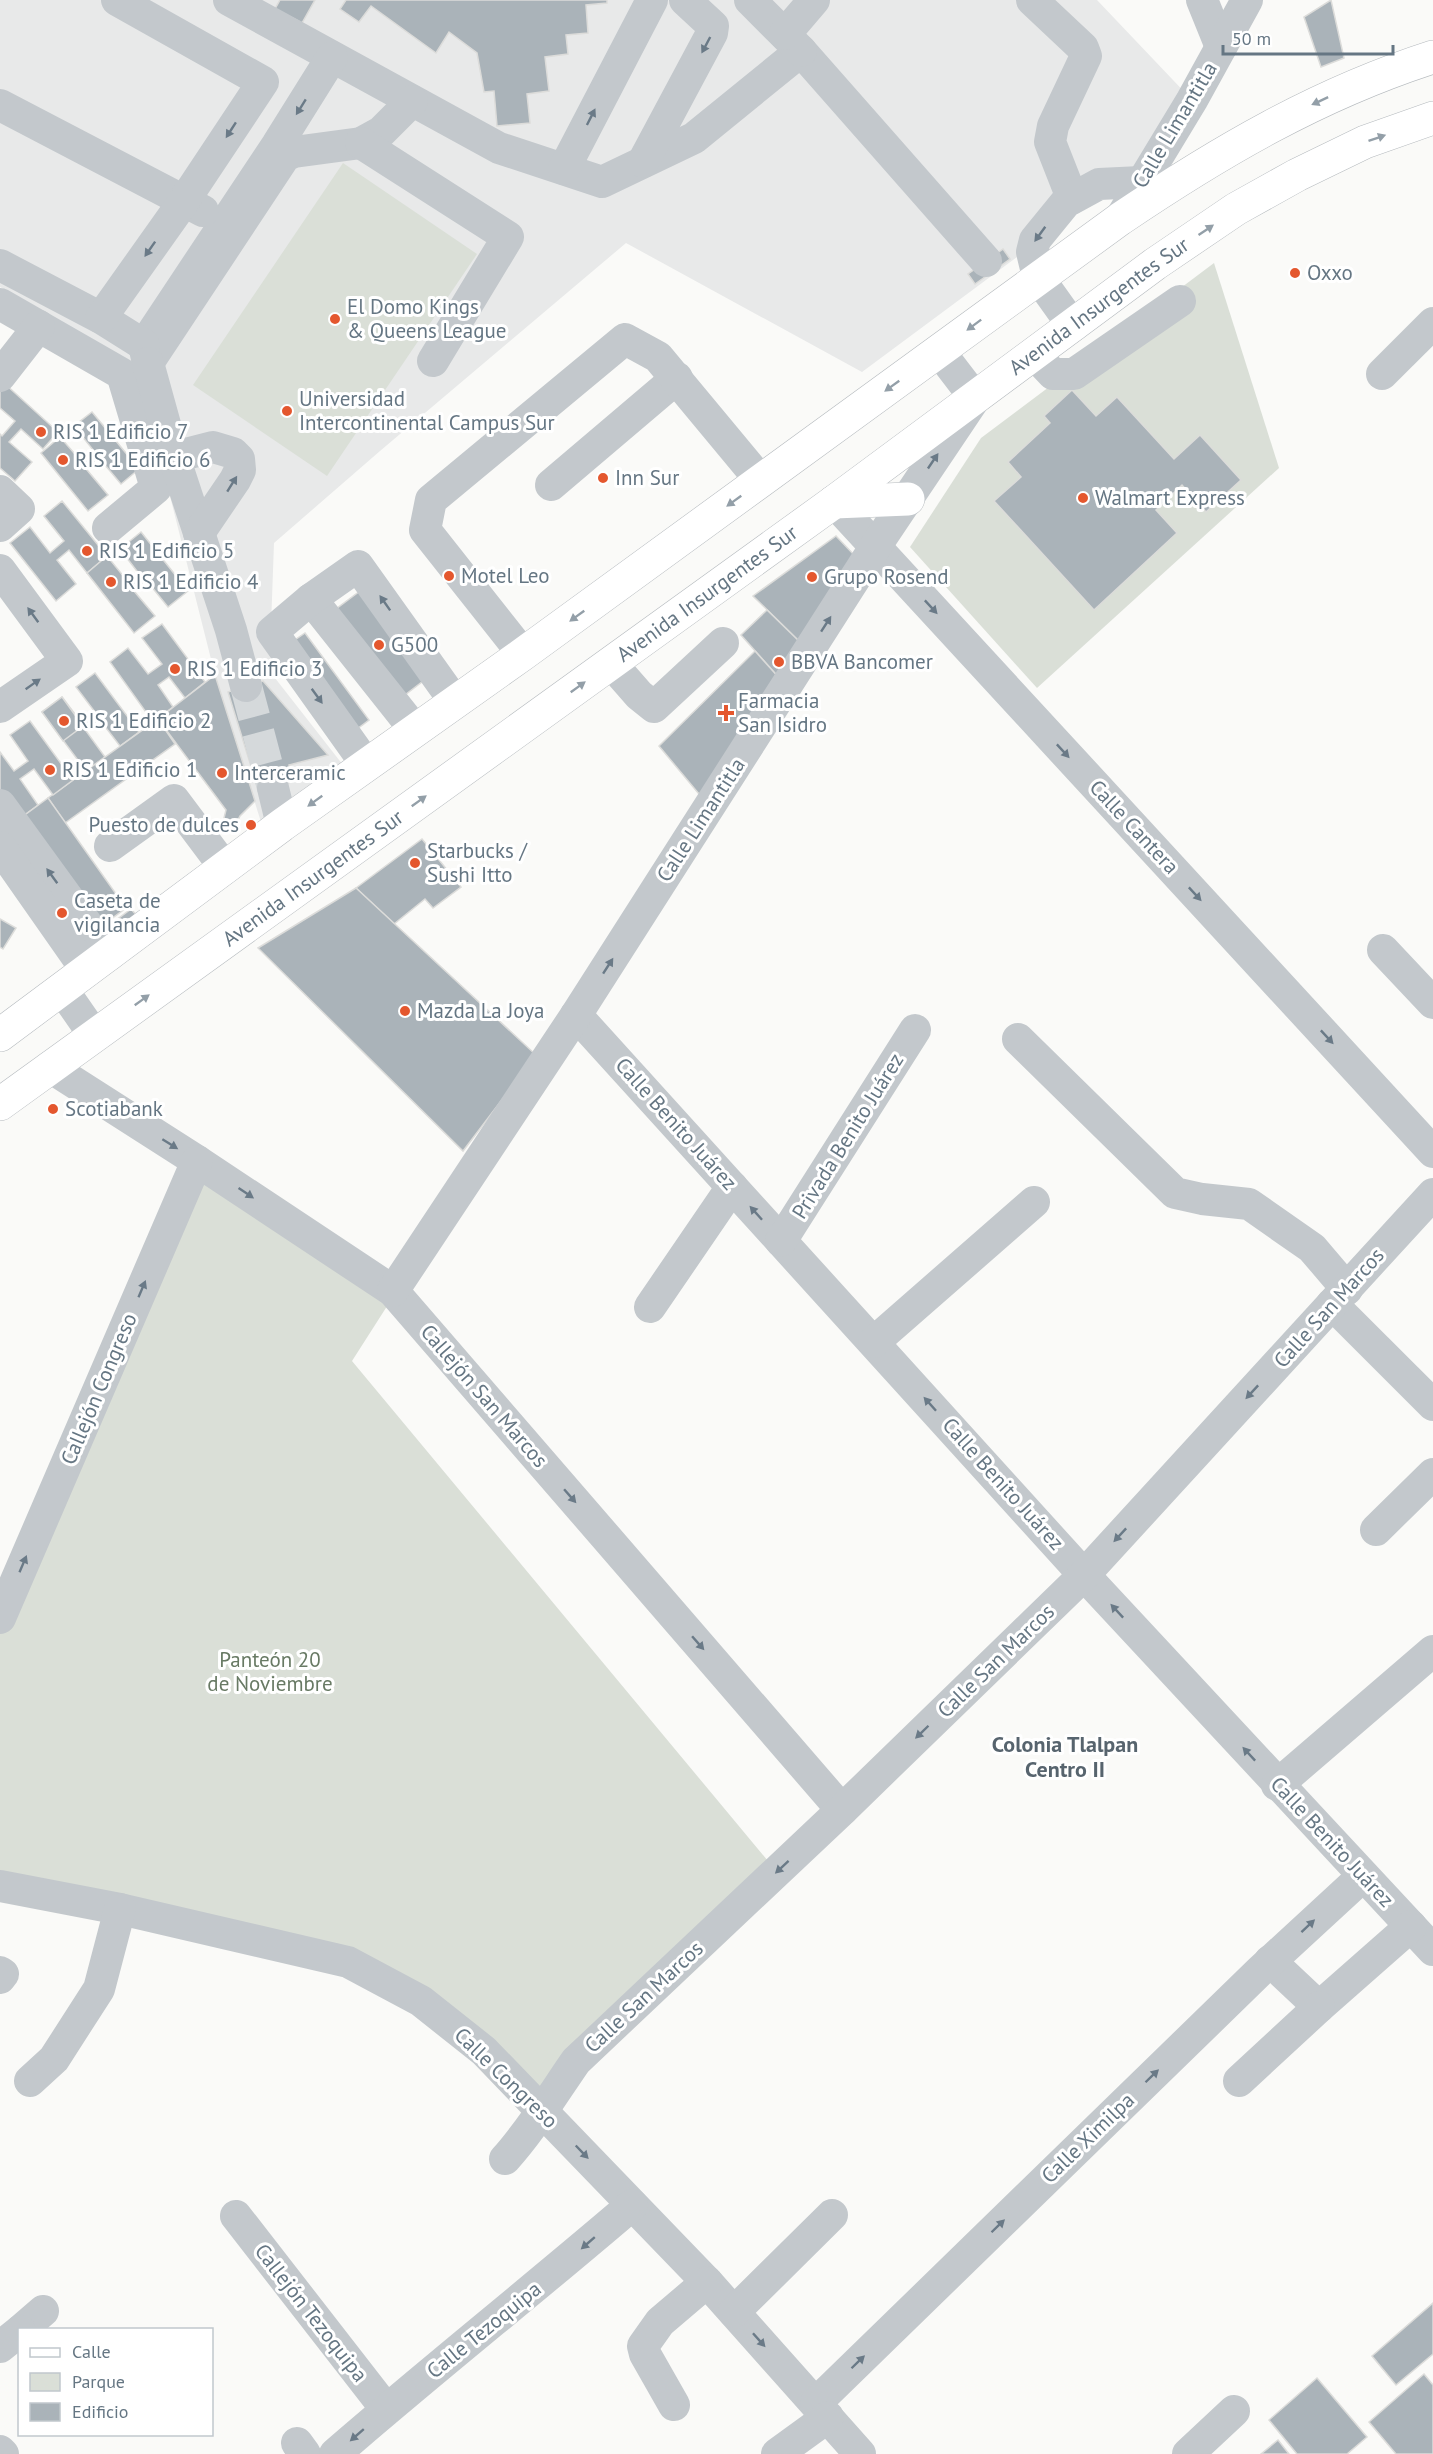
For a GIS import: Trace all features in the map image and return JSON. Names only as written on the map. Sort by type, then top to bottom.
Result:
[{"type":"main road","points":[[2,1031],[86,972],[366,764],[524,654],[1027,285],[1193,169],[1322,100],[1381,75],[1433,57]]},
{"type":"main road","name":"Avenida Insurgentes Sur","points":[[0,1104],[834,502],[1155,264],[1236,209],[1297,175],[1365,142],[1433,118]]},
{"type":"main road","points":[[834,502],[908,499]]},
{"type":"street","points":[[101,318],[184,201],[263,82],[117,0]]},
{"type":"street","points":[[564,169],[652,0]]},
{"type":"street","points":[[643,162],[712,33],[713,26],[709,20],[685,0]]},
{"type":"street","points":[[750,0],[793,43],[989,266],[1027,285],[1073,326]]},
{"type":"street","points":[[245,4],[332,57],[499,148],[602,182],[694,138],[793,43],[814,0]]},
{"type":"street","points":[[1032,0],[1083,48],[1086,56],[1053,126],[1050,142],[1072,198]]},
{"type":"street","points":[[1202,0],[1221,47]]},
{"type":"street","name":"Calle Limantitla","points":[[1120,219],[1247,0]]},
{"type":"street","points":[[146,354],[279,153],[332,57]]},
{"type":"street","points":[[279,153],[361,143],[381,132],[412,101]]},
{"type":"street","points":[[0,105],[232,226]]},
{"type":"street","points":[[361,143],[508,237],[434,361]]},
{"type":"street","points":[[1027,285],[1035,240],[1066,202],[1099,184],[1141,182]]},
{"type":"street","points":[[0,265],[101,318],[146,354],[174,457],[231,630],[246,686]]},
{"type":"street","points":[[1034,354],[1053,374],[1074,374],[1180,301]]},
{"type":"street","points":[[0,351],[22,316]]},
{"type":"street","points":[[0,376],[22,316]]},
{"type":"street","points":[[22,316],[122,374],[156,488],[108,528]]},
{"type":"street","points":[[1383,374],[1433,323]]},
{"type":"street","points":[[524,654],[425,530],[431,500],[626,339],[658,357],[761,481]]},
{"type":"street","points":[[939,351],[975,398]]},
{"type":"street","points":[[551,485],[677,378]]},
{"type":"street","name":"Calle Limantitla","points":[[393,1291],[576,1015],[875,547],[975,398]]},
{"type":"street","points":[[174,457],[213,447],[233,453],[239,459],[240,470],[235,480],[199,533]]},
{"type":"street","points":[[0,491],[19,510],[0,526]]},
{"type":"street","name":"Calle Cantera","points":[[834,502],[1433,1152]]},
{"type":"street","points":[[366,764],[272,632],[308,601],[358,566],[455,702]]},
{"type":"street","points":[[0,570],[67,661],[0,707]]},
{"type":"street","points":[[308,601],[409,734]]},
{"type":"street","points":[[611,663],[639,695],[654,707],[723,643]]},
{"type":"street","points":[[273,788],[282,825]]},
{"type":"street","points":[[110,846],[174,800],[225,868]]},
{"type":"street","points":[[0,805],[86,972],[94,1035]]},
{"type":"street","points":[[0,847],[86,972]]},
{"type":"street","points":[[1383,950],[1433,1003]]},
{"type":"street","name":"Calle Benito Juárez","points":[[576,1015],[1084,1575],[1433,1950]]},
{"type":"street","name":"Privada Benito Juárez","points":[[781,1241],[915,1030]]},
{"type":"street","points":[[1018,1039],[1175,1193],[1202,1199],[1249,1204],[1312,1248],[1339,1297],[1433,1405]]},
{"type":"street","name":"Callejón San Marcos","points":[[50,1068],[197,1161],[393,1291],[842,1810]]},
{"type":"street","name":"Callejón Congreso","points":[[0,1618],[197,1161]]},
{"type":"street","points":[[650,1307],[732,1187]]},
{"type":"street","name":"Calle San Marcos","points":[[505,2159],[527,2135],[541,2110],[576,2061],[842,1810],[1084,1575],[1433,1194]]},
{"type":"street","points":[[874,1342],[1034,1202]]},
{"type":"street","points":[[1376,1530],[1433,1474]]},
{"type":"street","points":[[1277,1785],[1433,1650]]},
{"type":"street","name":"Calle Ximilpa","points":[[777,2454],[1270,1961],[1363,1876]]},
{"type":"street","name":"Calle Congreso","points":[[0,1886],[120,1909],[348,1962],[421,2001],[484,2051],[735,2312],[860,2454]]},
{"type":"street","points":[[30,2081],[54,2059],[99,1989],[120,1909]]},
{"type":"street","points":[[1239,2081],[1411,1926]]},
{"type":"street","points":[[1270,1961],[1319,2007]]},
{"type":"street","points":[[0,1972],[3,1974],[0,1978]]},
{"type":"street","name":"Calle Tezoquipa","points":[[335,2454],[632,2205]]},
{"type":"street","points":[[735,2312],[832,2215]]},
{"type":"street","name":"Callejón Tezoquipa","points":[[236,2216],[386,2409]]},
{"type":"street","points":[[674,2405],[645,2354],[643,2346],[660,2322],[706,2282]]},
{"type":"street","points":[[0,2347],[18,2332]]},
{"type":"street","points":[[1188,2454],[1234,2411]]},
{"type":"shaded area","name":"Universidad Intercontinental Campus Sur","points":[[0,0],[1097,0],[1192,100],[1161,150],[862,372],[626,243],[274,543],[271,626],[275,678],[343,765],[261,822],[215,675],[137,365],[0,287]]},
{"type":"green space","name":"El Domo Kings & Queens League","points":[[343,163],[477,254],[327,476],[193,385]]},
{"type":"green space","points":[[1214,263],[1279,468],[1037,688],[910,547],[981,438]]},
{"type":"green space","name":"Panteón 20 de Noviembre","points":[[199,1172],[391,1300],[352,1361],[768,1861],[536,2105],[346,1960],[0,1884],[0,1631]]},
{"type":"building","points":[[280,0],[315,0],[302,23],[275,9]]},
{"type":"building","points":[[346,0],[607,0],[607,3],[586,5],[588,33],[566,35],[568,54],[545,57],[549,91],[527,94],[530,123],[497,126],[494,91],[484,92],[477,53],[449,32],[436,53],[371,6],[359,22],[340,9]]},
{"type":"building","points":[[1331,0],[1344,58],[1321,67],[1304,17]]},
{"type":"building","points":[[1003,249],[1010,259],[975,284],[968,274]]},
{"type":"building","name":"RIS 1 Edificio 7","points":[[4,383],[58,432],[43,449],[21,429],[9,442],[32,462],[15,481],[0,468],[0,434],[2,436],[15,421],[0,408],[0,388]]},
{"type":"building","name":"Walmart Express","points":[[1072,390],[1096,416],[1117,397],[1174,459],[1200,435],[1241,480],[1206,512],[1182,485],[1156,510],[1177,533],[1094,610],[994,501],[1021,477],[1008,462],[1050,423],[1044,416]]},
{"type":"building","name":"RIS 1 Edificio 6","points":[[92,412],[139,469],[121,484],[100,459],[87,470],[108,495],[88,511],[41,453],[60,437],[81,461],[94,451],[74,426]]},
{"type":"building","name":"RIS 1 Edificio 5","points":[[62,501],[107,556],[87,573],[69,550],[57,560],[76,584],[56,601],[10,543],[30,527],[50,553],[64,541],[44,516]]},
{"type":"building","name":"RIS 1 Edificio 4","points":[[141,532],[188,591],[168,607],[147,581],[144,583],[134,591],[155,616],[134,633],[87,573],[107,556],[129,583],[140,575],[120,549]]},
{"type":"building","name":"Grupo Rosend","points":[[836,536],[857,558],[803,645],[753,596]]},
{"type":"building","name":"G500","points":[[360,591],[427,678],[397,701],[332,612]]},
{"type":"building","name":"BBVA Bancomer","points":[[767,610],[803,645],[781,680],[741,635]]},
{"type":"building","name":"RIS 1 Edificio 3","points":[[162,624],[205,682],[185,698],[169,677],[158,685],[173,707],[153,722],[110,662],[128,648],[148,674],[162,664],[142,638]]},
{"type":"building","name":"G500","points":[[305,633],[369,720],[353,732],[289,644]]},
{"type":"building","name":"Farmacia San Isidro","points":[[755,651],[781,680],[704,800],[659,746]]},
{"type":"building","name":"RIS 1 Edificio 2","points":[[95,673],[139,732],[120,746],[100,720],[86,731],[105,757],[86,771],[42,712],[62,697],[81,722],[95,712],[76,687]]},
{"type":"building","name":"Interceramic","points":[[215,675],[255,801],[240,816],[236,824],[229,825],[224,818],[226,810],[158,719]]},
{"type":"building","points":[[263,681],[328,755],[289,765],[294,781],[259,792],[228,692]]},
{"type":"building","points":[[62,697],[83,726],[63,741],[42,712]]},
{"type":"building","points":[[158,719],[175,744],[65,823],[48,798]]},
{"type":"building","name":"RIS 1 Edificio 1","points":[[30,721],[73,780],[53,795],[34,769],[20,779],[38,805],[18,820],[0,795],[0,752],[14,771],[28,761],[10,735]]},
{"type":"building","points":[[48,798],[126,908],[96,930],[18,820]]},
{"type":"building","name":"Starbucks / Sushi Itto","points":[[422,839],[461,887],[433,908],[425,899],[394,924],[356,888]]},
{"type":"building","name":"Mazda La Joya","points":[[356,888],[536,1055],[463,1151],[258,948]]},
{"type":"building","points":[[131,909],[138,917],[122,930],[115,921]]},
{"type":"building","points":[[0,919],[16,928],[3,949],[0,947]]},
{"type":"building","points":[[1433,2303],[1433,2354],[1396,2385],[1372,2356]]},
{"type":"building","points":[[1424,2374],[1433,2385],[1433,2454],[1396,2454],[1369,2422]]},
{"type":"building","points":[[1317,2378],[1367,2437],[1347,2454],[1297,2454],[1269,2420]]},
{"type":"building","points":[[1278,2440],[1289,2454],[1261,2454]]},
{"type":"tunnel","points":[[246,686],[273,788]]},
{"type":"place","name":"Oxxo","points":[[1295,273]]},
{"type":"place","name":"El Domo Kings & Queens League","points":[[335,319]]},
{"type":"place","name":"Universidad Intercontinental Campus Sur","points":[[287,411]]},
{"type":"place","name":"RIS 1 Edificio 7","points":[[41,432]]},
{"type":"place","name":"RIS 1 Edificio 6","points":[[63,460]]},
{"type":"place","name":"Inn Sur","points":[[603,478]]},
{"type":"place","name":"Walmart Express","points":[[1083,498]]},
{"type":"place","name":"RIS 1 Edificio 5","points":[[87,551]]},
{"type":"place","name":"Motel Leo","points":[[449,576]]},
{"type":"place","name":"Grupo Rosend","points":[[812,577]]},
{"type":"place","name":"RIS 1 Edificio 4","points":[[111,582]]},
{"type":"place","name":"G500","points":[[379,645]]},
{"type":"place","name":"BBVA Bancomer","points":[[779,662]]},
{"type":"place","name":"RIS 1 Edificio 3","points":[[175,669]]},
{"type":"place","name":"Farmacia San Isidro","points":[[726,713]]},
{"type":"place","name":"RIS 1 Edificio 2","points":[[64,721]]},
{"type":"place","name":"RIS 1 Edificio 1","points":[[50,770]]},
{"type":"place","name":"Interceramic","points":[[222,773]]},
{"type":"place","name":"Puesto de dulces","points":[[251,825]]},
{"type":"place","name":"Starbucks / Sushi Itto","points":[[415,863]]},
{"type":"place","name":"Caseta de vigilancia","points":[[62,913]]},
{"type":"place","name":"Mazda La Joya","points":[[405,1011]]},
{"type":"place","name":"Scotiabank","points":[[53,1109]]},
{"type":"district","name":"Colonia Tlalpan Centro II","points":[[1065,1757]]}]
